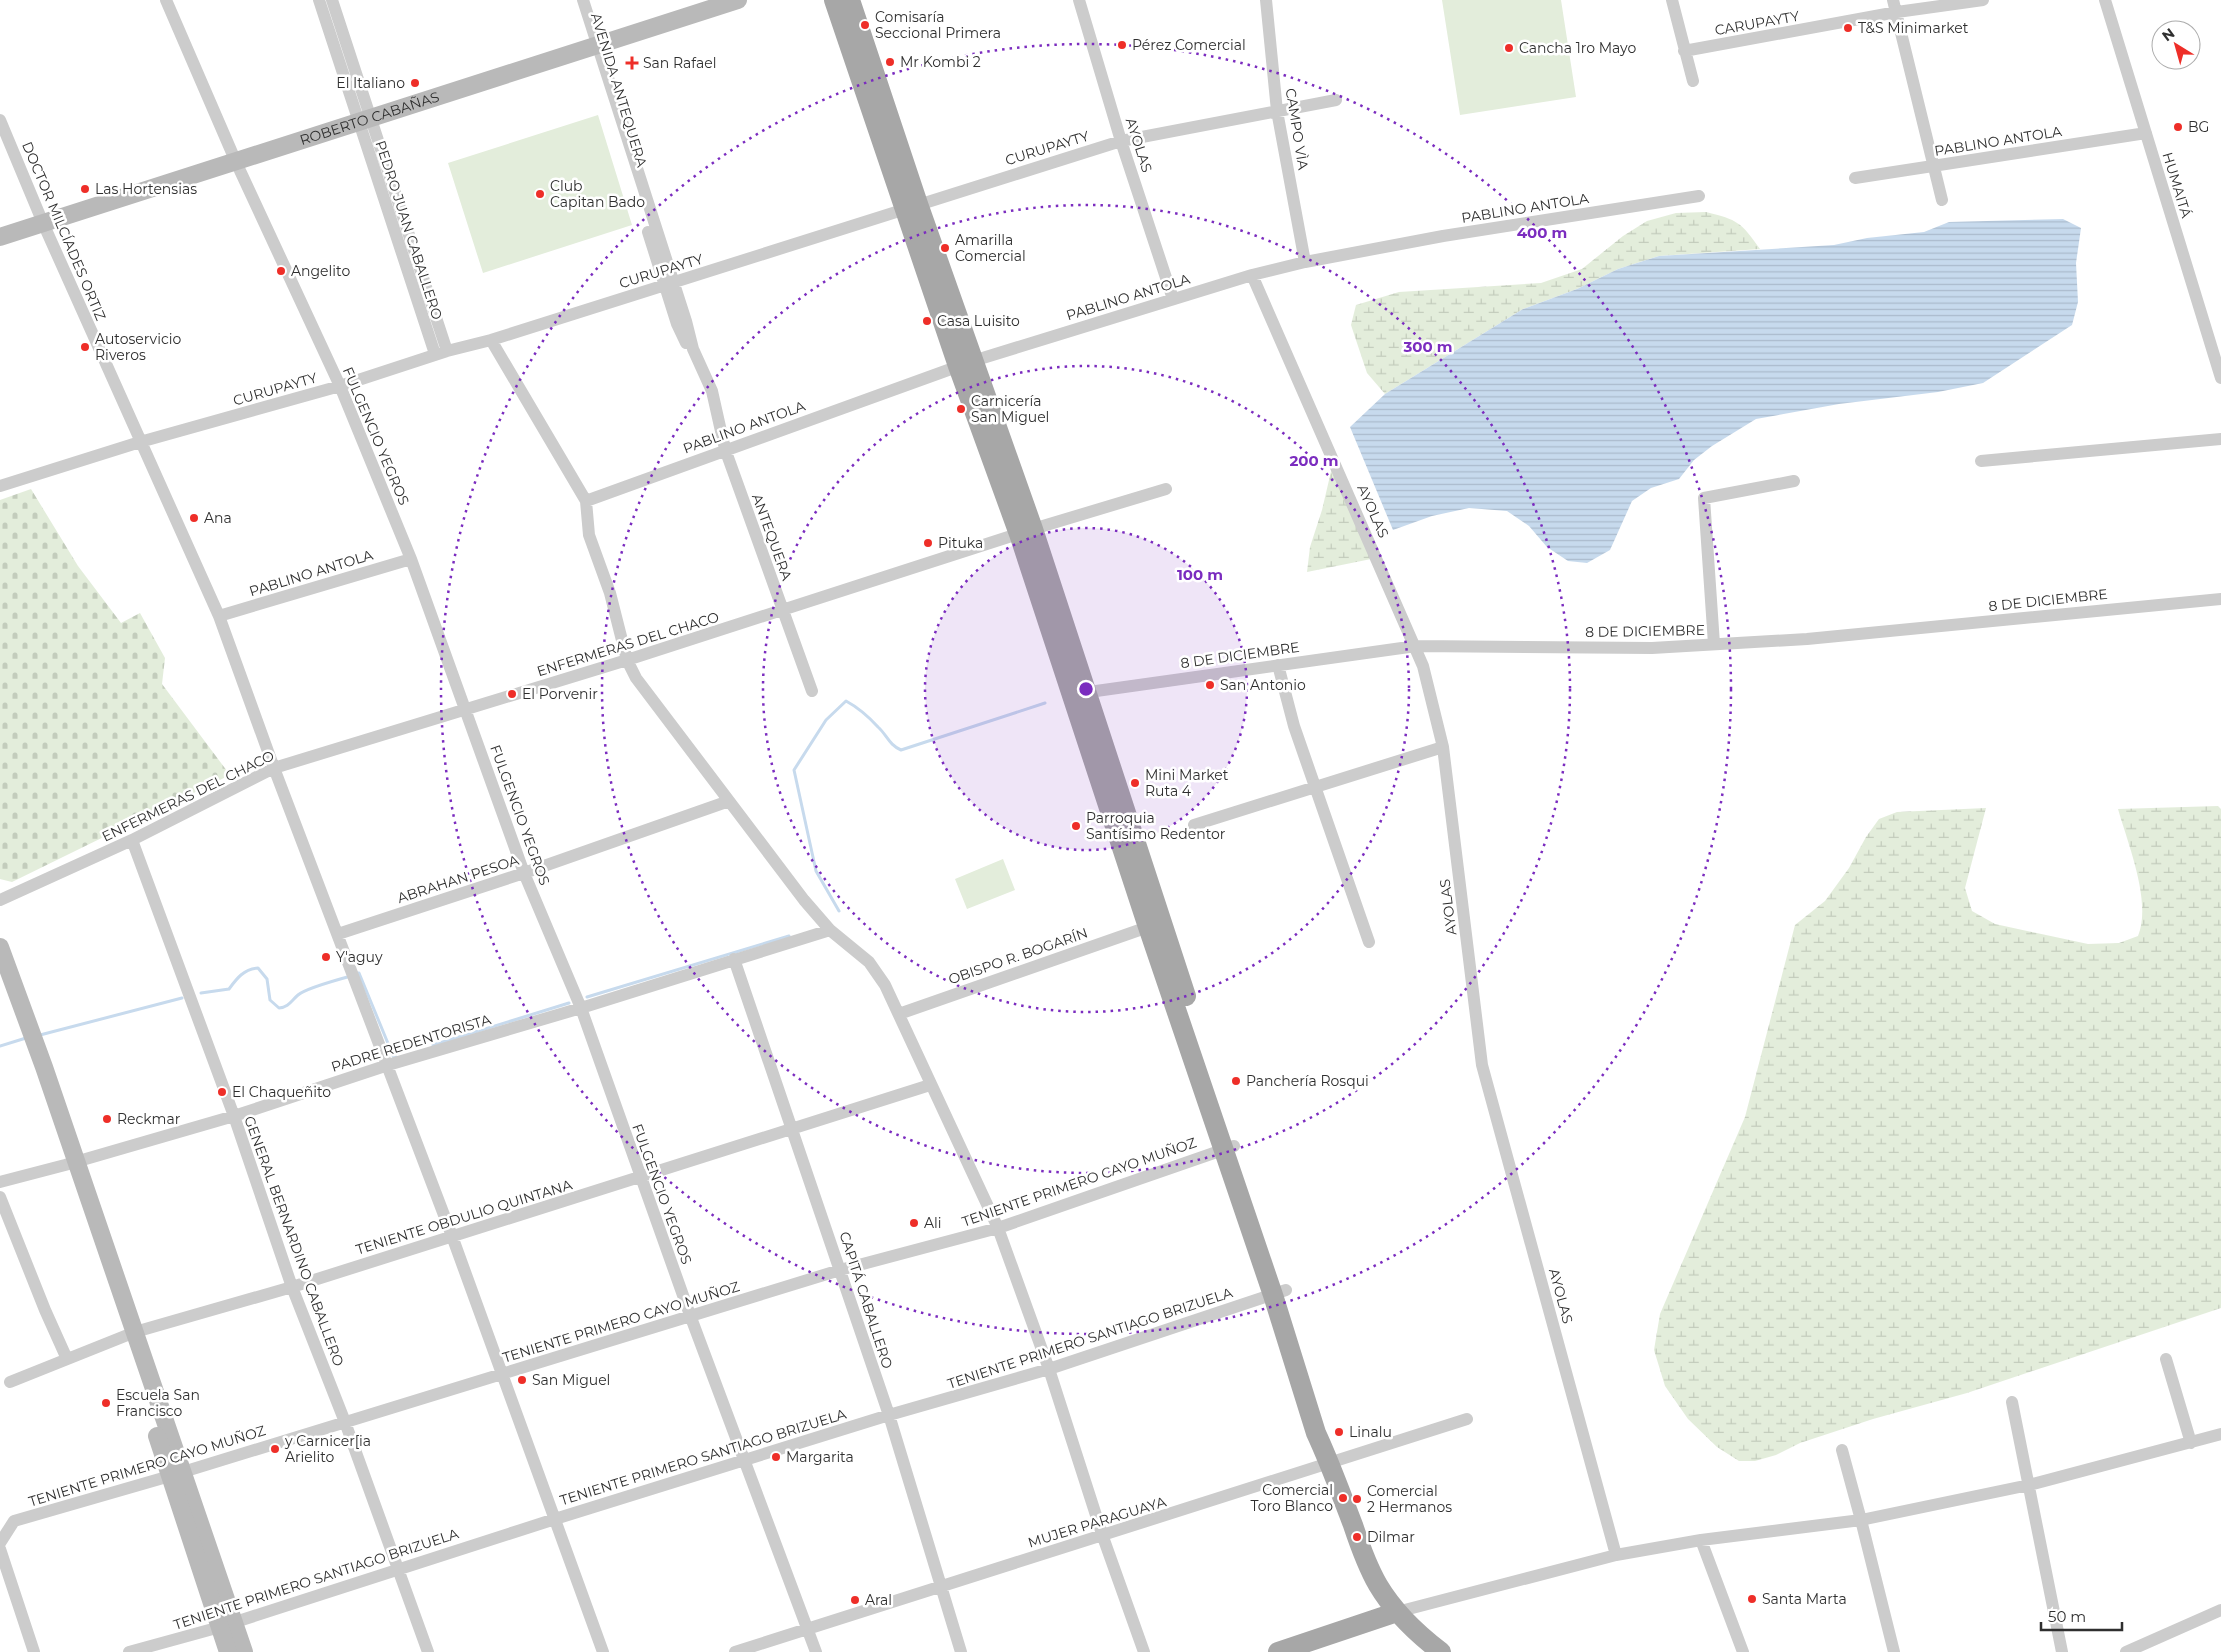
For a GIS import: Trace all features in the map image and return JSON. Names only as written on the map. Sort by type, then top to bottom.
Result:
[{"type":"main road","name":"ROBERTO CABAÑAS","points":[[0,237],[738,0]]},
{"type":"main road","points":[[834,0],[911,206],[1026,532],[1228,1148]]},
{"type":"main road","points":[[850,0],[911,206]]},
{"type":"main road","points":[[1079,694],[1148,927],[1279,1293],[1324,1431],[1327,1457],[1367,1563],[1378,1585],[1397,1612],[1440,1652]]},
{"type":"main road","points":[[0,947],[20,1018]]},
{"type":"main road","points":[[0,978],[20,1018],[33,1051],[227,1625],[244,1652]]},
{"type":"main road","points":[[1278,1652],[1397,1612]]},
{"type":"main road","points":[[227,1625],[228,1652]]},
{"type":"street","name":"FULGENCIO YEGROS","points":[[166,0],[236,162],[340,386],[410,559],[524,873],[581,1008],[690,1316],[816,1652]]},
{"type":"street","name":"PEDRO JUAN CABALLERO","points":[[319,0],[364,120],[441,352]]},
{"type":"street","name":"PEDRO JUAN CABALLERO","points":[[332,0],[364,120]]},
{"type":"street","name":"AVENIDA ANTEQUERA","points":[[575,0],[594,47],[670,284],[677,324],[693,360],[712,391]]},
{"type":"street","name":"AVENIDA ANTEQUERA","points":[[583,0],[594,47]]},
{"type":"street","name":"AYOLAS","points":[[1079,0],[1121,141],[1173,299]]},
{"type":"street","name":"CAMPO VÌA","points":[[1266,0],[1277,111],[1305,262]]},
{"type":"street","points":[[1672,0],[1693,81]]},
{"type":"street","name":"CARUPAYTY","points":[[1684,51],[1895,6],[1983,0]]},
{"type":"street","name":"HUMAITÁ","points":[[2105,0],[2221,378]]},
{"type":"street","points":[[1895,6],[1942,200]]},
{"type":"street","name":"CURUPAYTY","points":[[1,483],[340,386],[441,352],[490,340],[1121,141],[1336,100]]},
{"type":"street","name":"DOCTOR MILCÍADES ORTIZ","points":[[0,120],[43,224],[219,616],[274,768],[452,1236],[603,1652]]},
{"type":"street","name":"PABLINO ANTOLA","points":[[1855,178],[2146,133]]},
{"type":"street","name":"PABLINO ANTOLA","points":[[586,501],[965,363],[1252,275],[1305,262],[1443,236],[1699,196]]},
{"type":"street","name":"AYOLAS","points":[[1252,275],[1424,666],[1443,747],[1482,1066],[1616,1555]]},
{"type":"street","points":[[490,340],[586,501],[589,535],[610,593],[627,660],[636,678],[804,900],[830,930],[869,962],[885,985],[998,1228],[1049,1369],[1102,1537],[1144,1652]]},
{"type":"street","name":"ANTEQUERA","points":[[712,391],[725,449],[812,691]]},
{"type":"street","points":[[1981,461],[2221,439]]},
{"type":"street","points":[[1714,644],[1704,498],[1794,481]]},
{"type":"street","name":"ENFERMERAS DEL CHACO","points":[[0,900],[132,840],[274,768],[783,612],[1026,532],[1166,489]]},
{"type":"street","name":"PABLINO ANTOLA","points":[[219,616],[410,559]]},
{"type":"street","name":"8 DE DICIEMBRE","points":[[1079,694],[1416,646],[1652,648],[1817,638],[2221,598]]},
{"type":"street","points":[[1278,665],[1294,726],[1317,786],[1369,942]]},
{"type":"street","points":[[1194,826],[1443,747]]},
{"type":"street","name":"ABRAHAN PESOA","points":[[338,934],[524,873],[729,801]]},
{"type":"street","name":"GENERAL BERNARDINO CABALLERO","points":[[132,840],[234,1116],[292,1286],[345,1422],[428,1652]]},
{"type":"street","name":"OBISPO R. BOGARÍN","points":[[899,1014],[1148,927]]},
{"type":"street","name":"PADRE REDENTORISTA","points":[[0,1182],[234,1116],[388,1065],[581,1008],[830,930]]},
{"type":"street","name":"CAPITÁ CABALLERO","points":[[734,959],[793,1129],[888,1415],[961,1652]]},
{"type":"street","name":"TENIENTE OBDULIO QUINTANA","points":[[10,1382],[130,1334],[640,1178],[930,1085]]},
{"type":"street","name":"TENIENTE PRIMERO CAYO MUÑOZ","points":[[0,1543],[14,1521],[176,1474],[840,1270],[998,1228],[1228,1148]]},
{"type":"street","points":[[0,1197],[45,1310],[67,1359]]},
{"type":"street","name":"TENIENTE PRIMERO SANTIAGO BRIZUELA","points":[[128,1652],[227,1625],[555,1519],[888,1415],[1049,1369],[1279,1293]]},
{"type":"street","points":[[2166,1359],[2191,1443]]},
{"type":"street","points":[[2012,1402],[2062,1652]]},
{"type":"street","name":"MUJER PARAGUAYA","points":[[735,1652],[940,1586],[1102,1537],[1327,1457],[1467,1419]]},
{"type":"street","points":[[1397,1612],[1616,1555],[1701,1540],[1862,1520],[2029,1485],[2221,1434]]},
{"type":"street","points":[[1842,1450],[1862,1520],[1894,1652]]},
{"type":"street","points":[[1701,1540],[1743,1652]]},
{"type":"street","points":[[0,1549],[34,1652]]},
{"type":"street","points":[[2126,1652],[2221,1610]]},
{"type":"green space","name":"Cancha 1ro Mayo","points":[[1442,0],[1561,0],[1576,97],[1460,115]]},
{"type":"green space","name":"Club Capitan Bado","points":[[598,115],[632,225],[483,273],[448,163]]},
{"type":"green space","points":[[1706,212],[1738,223],[1760,249],[1659,256],[1618,269],[1577,289],[1523,309],[1385,394],[1367,373],[1351,325],[1356,305],[1399,292],[1541,283],[1582,269],[1623,236],[1647,221],[1676,213]]},
{"type":"green space","points":[[1333,463],[1376,558],[1307,572],[1310,547],[1322,510]]},
{"type":"green space","points":[[31,489],[78,566],[121,623],[140,613],[165,658],[162,684],[230,775],[12,882],[0,879],[0,500]]},
{"type":"green space","points":[[2218,806],[2221,809],[2221,1308],[1967,1393],[1873,1419],[1800,1443],[1776,1455],[1755,1461],[1739,1461],[1717,1447],[1688,1419],[1665,1386],[1654,1350],[1660,1314],[1745,1117],[1795,925],[1825,901],[1849,868],[1866,837],[1879,819],[1897,812],[1986,808],[1965,888],[1972,911],[1995,924],[2088,944],[2119,943],[2138,936],[2142,922],[2142,907],[2137,873],[2118,809]]},
{"type":"green space","points":[[1003,859],[1015,890],[967,909],[955,879]]},
{"type":"water","points":[[2063,219],[2081,228],[2076,263],[2078,302],[2072,325],[1983,383],[1938,392],[1839,404],[1756,419],[1712,446],[1694,460],[1679,479],[1651,488],[1632,501],[1610,550],[1587,563],[1568,561],[1547,547],[1529,526],[1507,511],[1469,508],[1432,516],[1393,530],[1350,427],[1385,394],[1523,309],[1577,289],[1618,269],[1659,256],[1834,245],[1867,238],[1924,232],[1949,222]]},
{"type":"waterway","points":[[839,911],[816,871],[794,770],[826,720],[846,701],[867,716],[891,743],[901,750],[1045,703]]},
{"type":"waterway","points":[[587,997],[789,936]]},
{"type":"waterway","points":[[201,993],[229,989],[245,972],[258,968],[267,979],[270,1000],[279,1008],[288,1005],[298,995],[308,990],[351,976]]},
{"type":"waterway","points":[[357,973],[359,973],[394,1058],[396,1057]]},
{"type":"waterway","points":[[40,1035],[182,998]]},
{"type":"waterway","points":[[433,1045],[569,1003]]},
{"type":"waterway","points":[[0,1046],[26,1038]]},
{"type":"place","name":"Comisaría Seccional Primera","points":[[865,25]]},
{"type":"place","name":"T&S Minimarket","points":[[1848,28]]},
{"type":"place","name":"Pérez Comercial","points":[[1122,45]]},
{"type":"place","name":"Cancha 1ro Mayo","points":[[1509,48]]},
{"type":"place","name":"Mr Kombi 2","points":[[890,62]]},
{"type":"place","name":"San Rafael","points":[[632,63]]},
{"type":"place","name":"El Italiano","points":[[415,83]]},
{"type":"place","name":"BG","points":[[2178,127]]},
{"type":"place","name":"Las Hortensias","points":[[85,189]]},
{"type":"place","name":"Club Capitan Bado","points":[[540,194]]},
{"type":"place","name":"Amarilla Comercial","points":[[945,248]]},
{"type":"place","name":"Angelito","points":[[281,271]]},
{"type":"place","name":"Casa Luisito","points":[[927,321]]},
{"type":"place","name":"Autoservicio Riveros","points":[[85,347]]},
{"type":"place","name":"Carnicería San Miguel","points":[[961,409]]},
{"type":"place","name":"Ana","points":[[194,518]]},
{"type":"place","name":"Pituka","points":[[928,543]]},
{"type":"place","name":"San Antonio","points":[[1210,685]]},
{"type":"place","name":"El Porvenir","points":[[512,694]]},
{"type":"place","name":"Mini Market Ruta 4","points":[[1135,783]]},
{"type":"place","name":"Parroquia Santísimo Redentor","points":[[1076,826]]},
{"type":"place","name":"Y'aguy","points":[[326,957]]},
{"type":"place","name":"Panchería Rosqui","points":[[1236,1081]]},
{"type":"place","name":"El Chaqueñito","points":[[222,1092]]},
{"type":"place","name":"Reckmar","points":[[107,1119]]},
{"type":"place","name":"Ali","points":[[914,1223]]},
{"type":"place","name":"San Miguel","points":[[522,1380]]},
{"type":"place","name":"Escuela San Francisco","points":[[106,1403]]},
{"type":"place","name":"Linalu","points":[[1339,1432]]},
{"type":"place","name":"y Carnicer[ia Arielito","points":[[275,1449]]},
{"type":"place","name":"Margarita","points":[[776,1457]]},
{"type":"place","name":"Comercial Toro Blanco","points":[[1343,1498]]},
{"type":"place","name":"Comercial 2 Hermanos","points":[[1357,1499]]},
{"type":"place","name":"Dilmar","points":[[1357,1537]]},
{"type":"place","name":"Santa Marta","points":[[1752,1599]]},
{"type":"place","name":"Aral","points":[[855,1600]]}]
